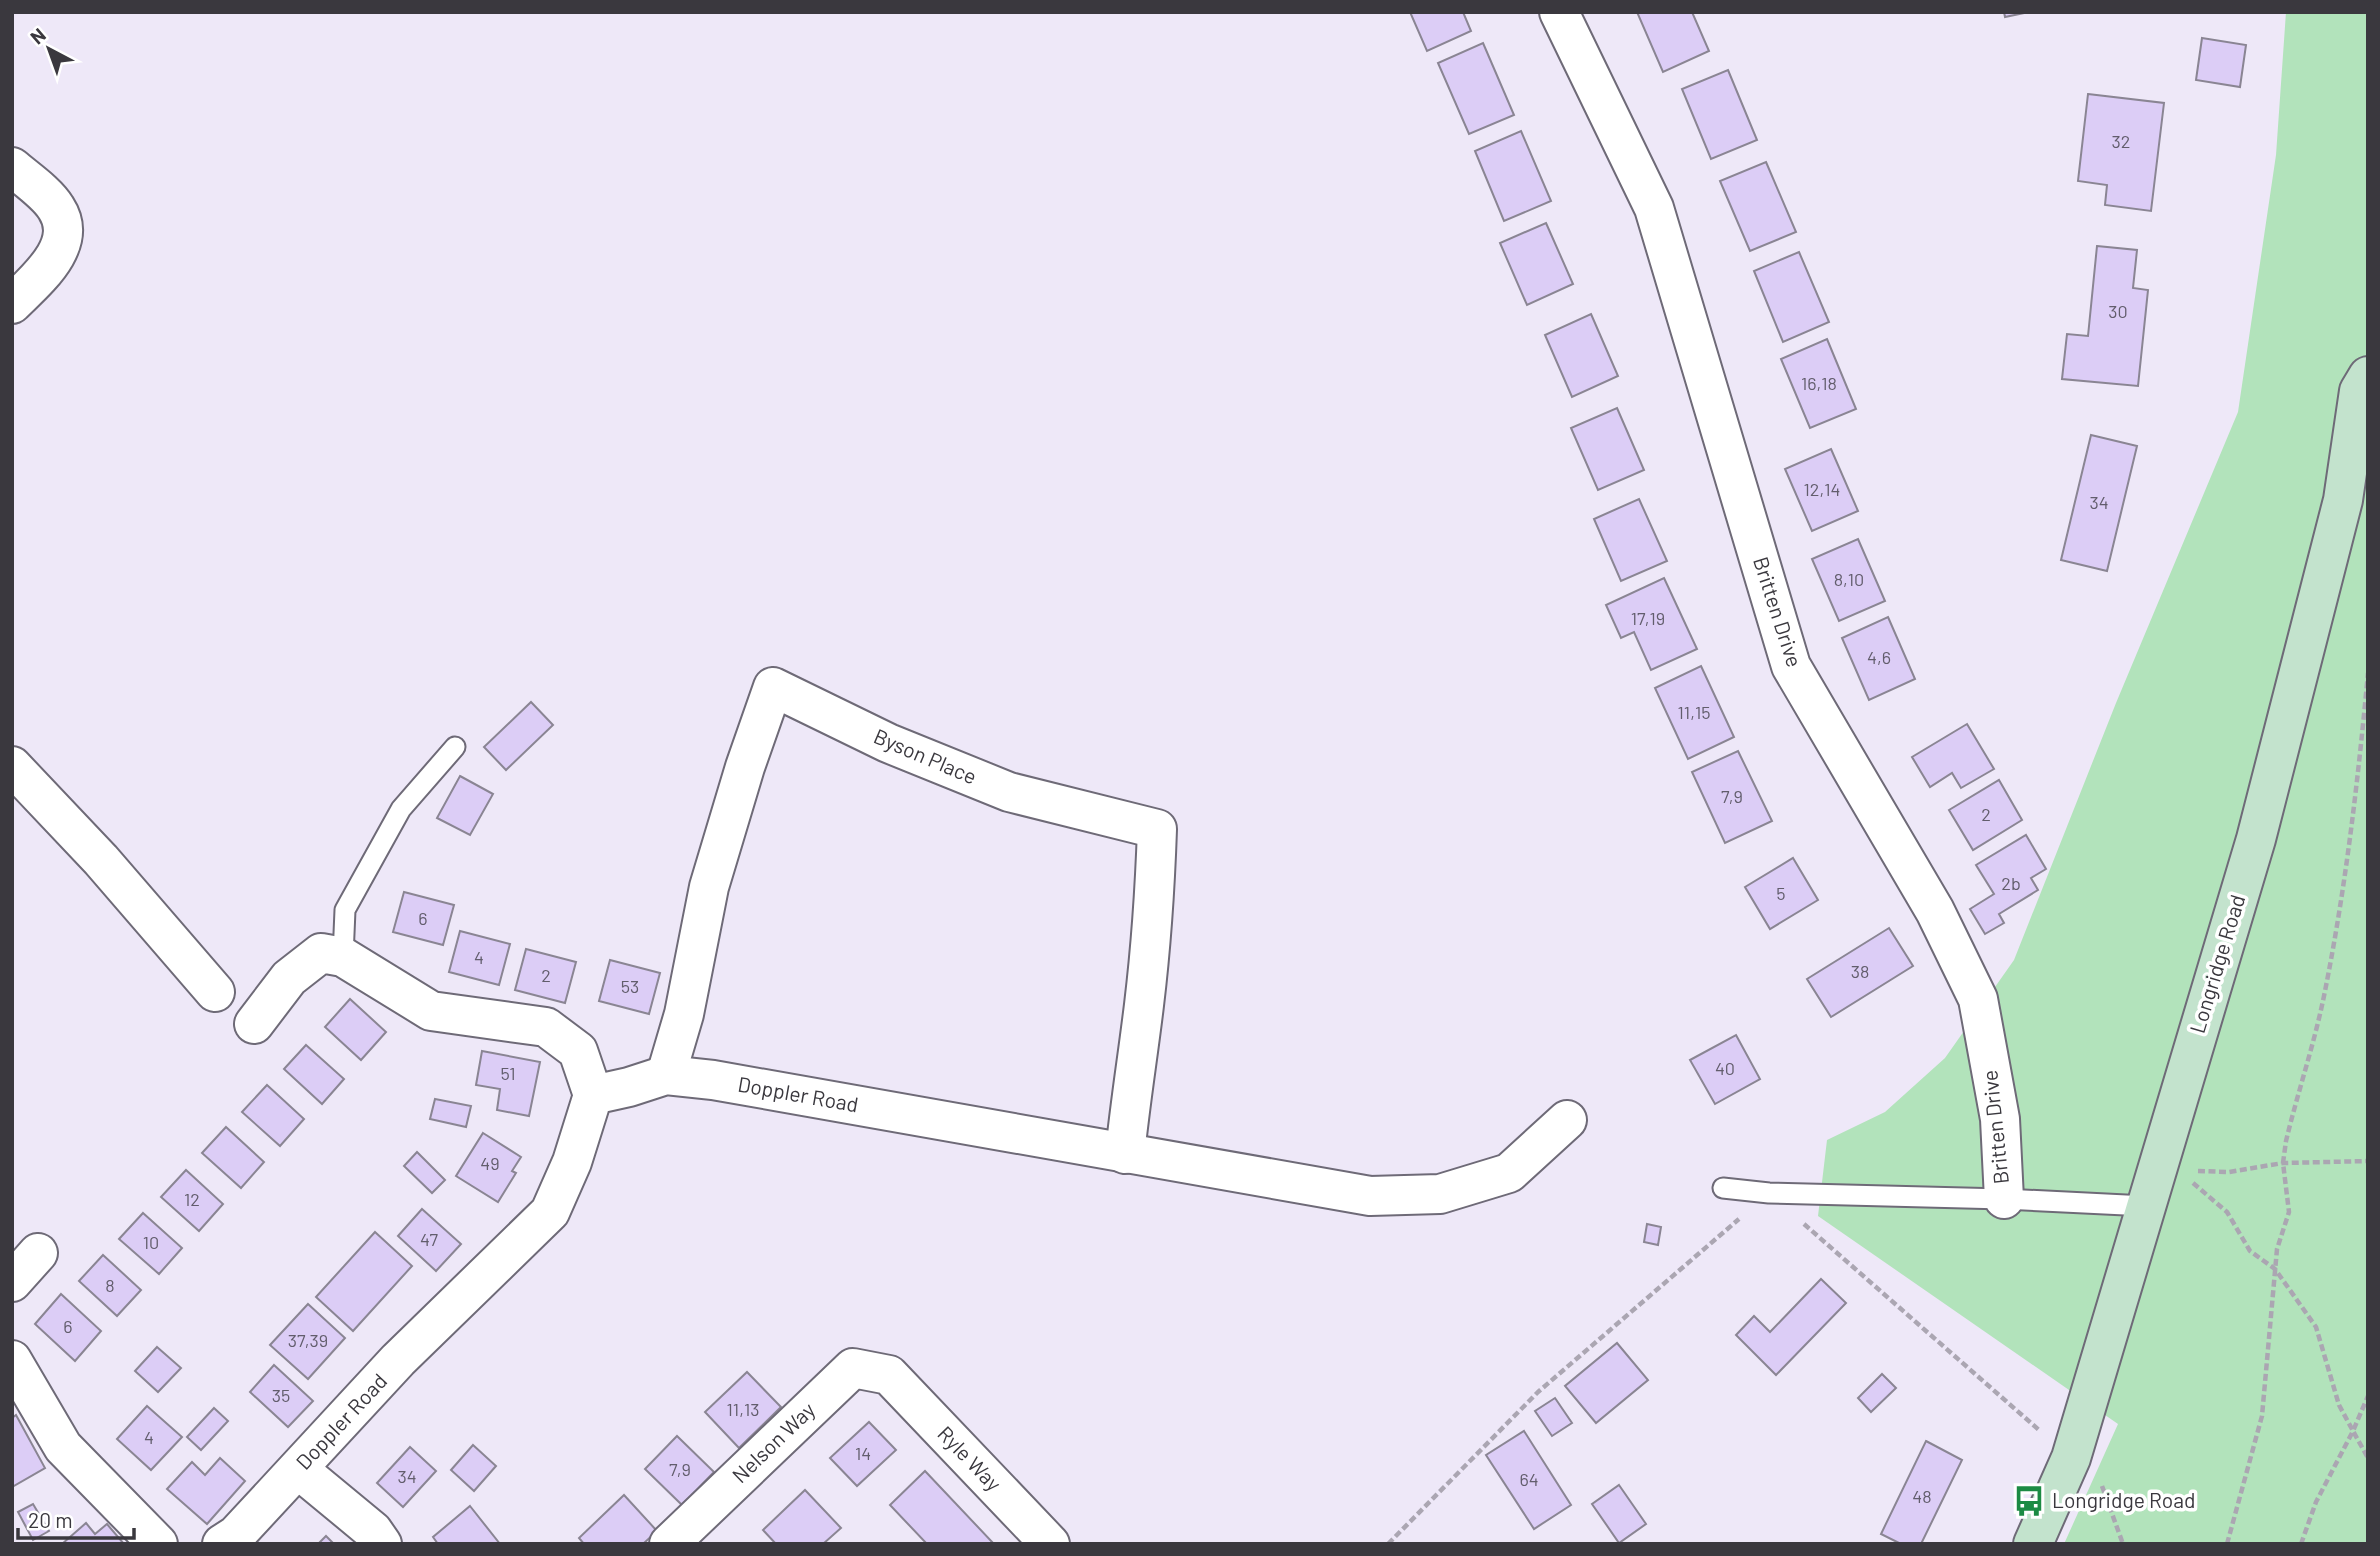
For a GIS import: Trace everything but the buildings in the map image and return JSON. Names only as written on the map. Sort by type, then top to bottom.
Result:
[{"type":"street","name":"Britten Drive","points":[[1559,12],[1654,208],[1791,666],[1935,911],[1978,999],[2000,1119],[2004,1199]]},
{"type":"street","points":[[12,167],[56,207],[65,226],[58,254],[12,304]]},
{"type":"street","name":"Longridge Road","points":[[2033,1544],[2071,1458],[2256,839],[2343,499],[2359,391],[2368,376]]},
{"type":"street","name":"Byson Place","points":[[666,1075],[684,1014],[709,887],[745,767],[773,687],[888,743],[1009,792],[1157,829],[1153,917],[1125,1154]]},
{"type":"street","points":[[12,766],[101,860],[215,992]]},
{"type":"street","points":[[254,1024],[289,978],[321,953],[343,957],[432,1011],[546,1027],[578,1051],[593,1095]]},
{"type":"street","name":"Doppler Road","points":[[222,1544],[236,1535],[398,1360],[551,1212],[572,1162],[593,1095],[666,1075],[713,1080],[1370,1196],[1440,1194],[1509,1173],[1567,1120]]},
{"type":"street","points":[[12,1282],[38,1253]]},
{"type":"street","points":[[12,1360],[63,1447],[158,1544]]},
{"type":"street","name":"Nelson Way","points":[[670,1544],[853,1368],[889,1375]]},
{"type":"street","name":"Ryle Way","points":[[889,1375],[1050,1544]]},
{"type":"street","points":[[298,1469],[373,1531],[382,1544]]},
{"type":"lane","points":[[343,957],[345,910],[401,809],[455,747]]},
{"type":"lane","points":[[1723,1188],[1769,1193],[2004,1199],[2146,1206]]},
{"type":"path","points":[[2227,1544],[2262,1416],[2274,1269],[2277,1249],[2289,1212],[2283,1163],[2295,1103],[2325,993],[2357,786],[2368,673]]},
{"type":"path","points":[[2192,1171],[2229,1172],[2283,1163],[2368,1161]]},
{"type":"path","points":[[2189,1179],[2227,1212],[2250,1251],[2274,1269],[2316,1327],[2339,1405],[2368,1458]]},
{"type":"path","points":[[1388,1544],[1538,1392],[1769,1193],[2071,1458],[2097,1473],[2123,1544]]},
{"type":"path","points":[[2301,1544],[2316,1502],[2368,1396]]},
{"type":"green space","points":[[2286,12],[2368,12],[2368,1544],[2064,1544],[2118,1424],[1818,1216],[1827,1140],[1885,1112],[1945,1058],[2014,960],[2116,703],[2238,412],[2276,155]]},
{"type":"place","name":"Longridge Road","points":[[2029,1501]]}]
